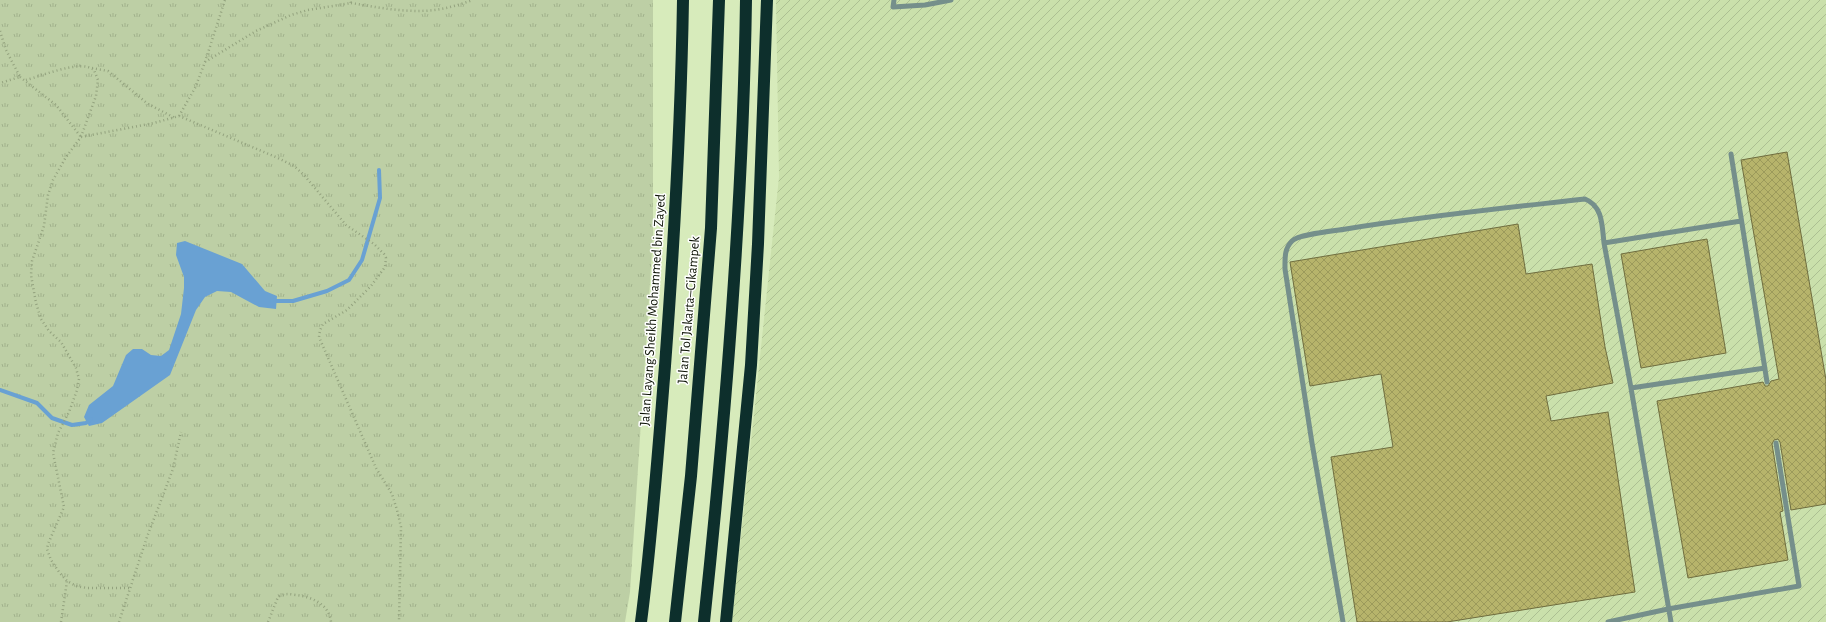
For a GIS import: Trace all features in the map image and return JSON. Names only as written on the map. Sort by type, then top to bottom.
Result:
[{"type":"highway","name":"Jalan Layang Sheikh Mohammed bin Zayed","points":[[641,622],[652,530],[670,290],[682,91],[683,0]]},
{"type":"highway","name":"Jalan Tol Jakarta–Cikampek","points":[[675,622],[691,476],[711,228],[719,0]]},
{"type":"highway","points":[[704,622],[732,334],[742,171],[746,0]]},
{"type":"highway","points":[[726,622],[752,357],[758,244],[767,0]]},
{"type":"lane","points":[[894,0],[893,7],[924,5],[951,0]]},
{"type":"lane","points":[[1731,154],[1767,382]]},
{"type":"lane","points":[[1343,622],[1312,443],[1285,269],[1285,254],[1288,246],[1293,240],[1320,233],[1413,218],[1585,199],[1592,202],[1599,212],[1671,622]]},
{"type":"lane","points":[[1604,243],[1741,221]]},
{"type":"lane","points":[[1631,388],[1764,368]]},
{"type":"lane","points":[[1608,622],[1668,609],[1799,586],[1776,444]]},
{"type":"path","points":[[82,137],[101,135],[179,116],[195,88],[225,0]]},
{"type":"path","points":[[205,62],[256,31],[291,15],[308,10],[350,1],[390,9],[428,11],[447,8],[473,0]]},
{"type":"path","points":[[0,31],[8,53],[20,77],[26,80],[56,105],[82,137]]},
{"type":"path","points":[[26,80],[74,67],[84,66],[108,71],[148,104],[175,118]]},
{"type":"path","points":[[92,68],[96,73],[98,88],[82,137],[66,158],[53,180],[48,195],[44,226],[32,262],[36,303],[41,319],[49,331],[61,342],[76,368],[79,379],[77,390],[69,412],[58,433],[53,453],[64,507],[47,549],[51,560],[59,572],[68,581],[76,586],[87,588],[131,588]]},
{"type":"path","points":[[0,82],[20,77]]},
{"type":"path","points":[[179,116],[244,142],[294,166],[314,184],[332,209],[352,230],[374,244],[386,258],[385,267],[371,286],[347,310],[323,324],[319,337],[376,468],[392,494],[397,510],[401,526],[399,622]]},
{"type":"path","points":[[120,622],[148,536],[173,469],[181,432]]},
{"type":"path","points":[[61,622],[68,581]]},
{"type":"path","points":[[268,622],[278,597],[288,594],[314,599],[328,612],[331,622]]},
{"type":"shaded area","points":[[776,0],[1826,0],[1826,622],[732,622],[779,177]]},
{"type":"green space","points":[[0,0],[653,0],[653,236],[630,592],[625,622],[0,622]]},
{"type":"water","points":[[185,241],[242,264],[265,291],[277,296],[276,309],[259,307],[231,292],[217,291],[205,297],[196,310],[170,375],[102,423],[89,426],[84,417],[89,405],[113,386],[126,355],[133,349],[142,349],[151,355],[161,356],[169,350],[181,314],[184,288],[184,277],[176,255],[177,243]]},
{"type":"building","points":[[1787,152],[1826,380],[1826,504],[1791,510],[1780,442],[1778,439],[1774,440],[1772,444],[1783,511],[1780,512],[1788,560],[1688,578],[1657,401],[1763,382],[1765,386],[1768,386],[1771,381],[1779,379],[1741,160]]},
{"type":"building","points":[[1518,224],[1526,274],[1592,264],[1605,347],[1613,383],[1546,396],[1551,421],[1608,412],[1635,592],[1447,622],[1357,622],[1331,457],[1393,447],[1381,374],[1310,386],[1290,262]]},
{"type":"building","points":[[1707,239],[1726,353],[1641,368],[1621,254]]},
{"type":"waterway","points":[[272,301],[293,301],[327,291],[349,280],[362,260],[380,198],[379,170]]},
{"type":"waterway","points":[[0,390],[37,403],[52,418],[72,425],[86,423],[91,419]]}]
